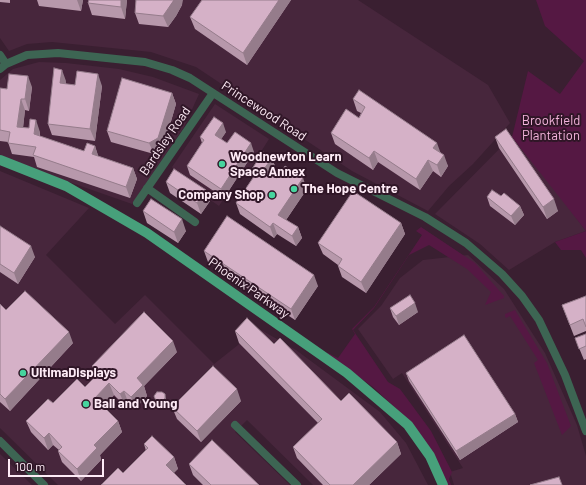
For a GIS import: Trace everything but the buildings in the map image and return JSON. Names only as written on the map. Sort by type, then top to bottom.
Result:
[{"type":"main road","name":"Phoenix Parkway","points":[[0,160],[66,186],[147,233],[347,373],[408,426],[430,456],[444,485]]},
{"type":"street","name":"Princewood Road","points":[[3,66],[35,54],[58,53],[145,62],[182,74],[337,173],[425,217],[466,244],[502,274],[522,296],[539,320],[565,375],[586,430]]},
{"type":"street","points":[[0,55],[3,66]]},
{"type":"street","name":"Bardsley Road","points":[[137,203],[213,93]]},
{"type":"street","points":[[147,188],[195,222]]},
{"type":"street","points":[[235,424],[297,485]]},
{"type":"street","points":[[0,441],[44,485]]},
{"type":"shaded area","points":[[0,0],[358,0],[488,85],[510,123],[473,164],[449,186],[428,211],[352,171],[196,67],[151,52],[52,42],[27,44],[9,51],[0,38]]},
{"type":"shaded area","points":[[39,62],[66,63],[119,69],[153,77],[199,94],[184,127],[132,204],[32,169],[0,155],[0,80],[13,69]]},
{"type":"shaded area","points":[[215,104],[269,139],[247,174],[242,171],[219,206],[180,179],[172,167]]},
{"type":"shaded area","points":[[514,134],[586,231],[555,242],[509,270],[480,244],[435,214]]},
{"type":"shaded area","points":[[0,171],[89,208],[46,255],[115,324],[145,295],[214,364],[238,345],[256,327],[296,350],[380,412],[406,443],[428,485],[313,485],[247,420],[235,432],[290,485],[58,485],[0,428]]},
{"type":"shaded area","points":[[468,255],[504,289],[545,353],[577,425],[586,456],[586,485],[454,485],[450,472],[463,468],[402,373],[393,379],[358,329],[381,306],[400,278],[423,260]]},
{"type":"shaded area","points":[[0,454],[32,485],[0,485]]},
{"type":"green space","name":"Brookfield Plantation","points":[[536,0],[586,0],[586,231],[512,137],[528,71],[560,94],[584,61],[545,26]]},
{"type":"green space","points":[[421,227],[475,263],[504,296],[504,298],[485,305],[491,292],[467,269],[429,245],[409,255],[374,308],[353,330],[388,382],[400,389],[431,431],[452,472],[449,479],[451,485],[445,485],[405,417],[373,387],[328,355],[328,353],[338,358],[355,334],[352,329],[374,307],[422,235],[416,231]]},
{"type":"green space","points":[[586,231],[586,258],[581,250],[561,250],[555,242]]},
{"type":"green space","points":[[515,310],[547,363],[571,426],[562,435],[534,363],[538,360],[510,316],[506,318],[505,316],[505,314]]},
{"type":"place","name":"Woodnewton Learn Space Annex","points":[[222,164]]},
{"type":"place","name":"The Hope Centre","points":[[294,189]]},
{"type":"place","name":"Company Shop","points":[[272,195]]},
{"type":"place","name":"UltimaDisplays","points":[[23,373]]},
{"type":"place","name":"Ball and Young","points":[[86,404]]}]
